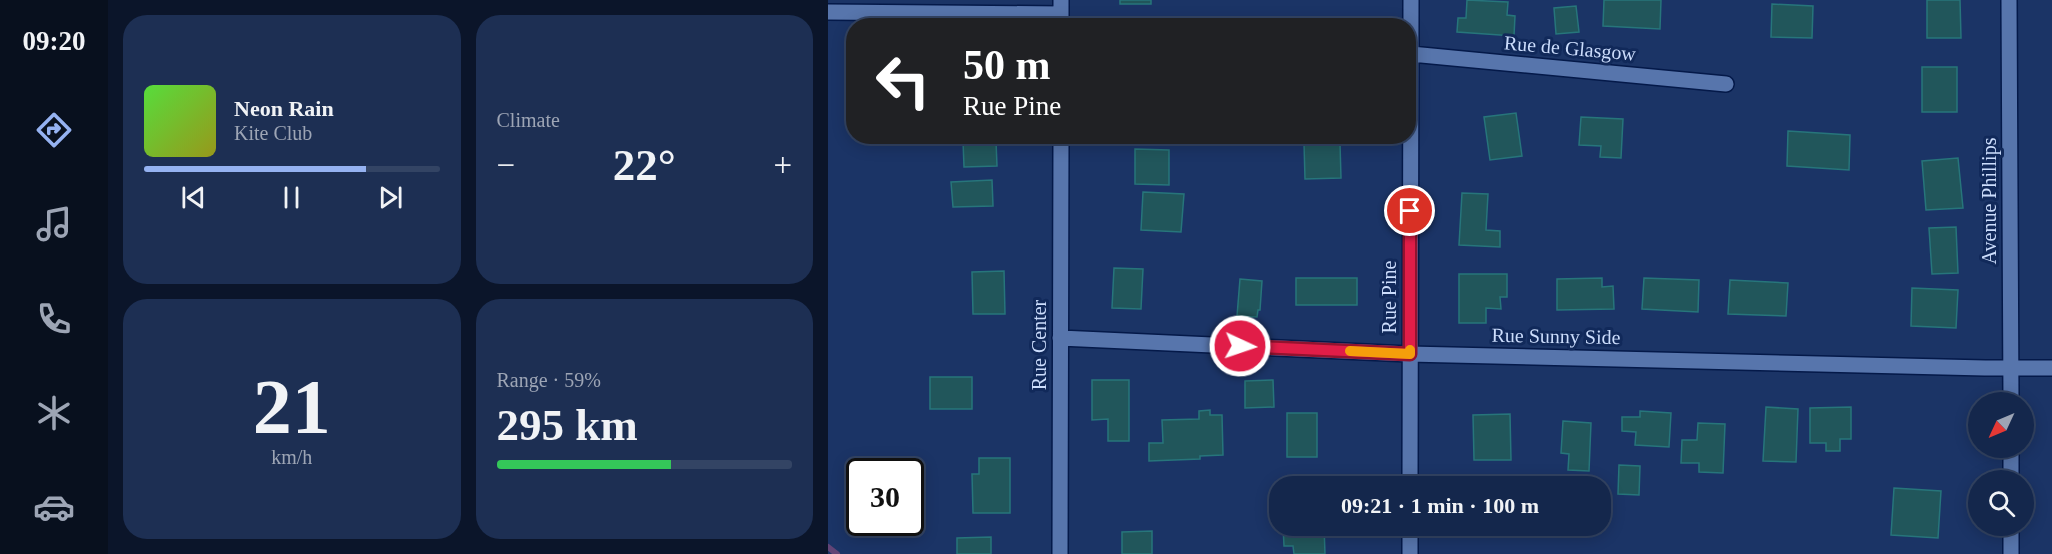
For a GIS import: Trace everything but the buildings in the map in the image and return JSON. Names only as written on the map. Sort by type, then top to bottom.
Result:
[{"type":"street","name":"Rue Pine","points":[[1411,0],[1411,18]]},
{"type":"street","name":"Avenue Phillips","points":[[2009,0],[2011,392]]},
{"type":"street","points":[[828,12],[1061,13]]},
{"type":"street","name":"Rue de Glasgow","points":[[1416,54],[1726,84]]},
{"type":"street","name":"Rue Center","points":[[1060,554],[1061,144]]},
{"type":"street","name":"Rue Pine","points":[[1410,476],[1411,144]]},
{"type":"street","name":"Rue Sunny Side","points":[[1060,338],[1410,354],[2010,369],[2052,368]]},
{"type":"street","points":[[1410,536],[1410,554]]},
{"type":"street","points":[[2011,536],[2011,554]]},
{"type":"waterway","points":[[828,547],[837,554]]},
{"type":"slow traffic","points":[[1350,351],[1410,354],[1410,350]]},
{"type":"route","points":[[1240,346],[1410,354],[1410,211]]}]
